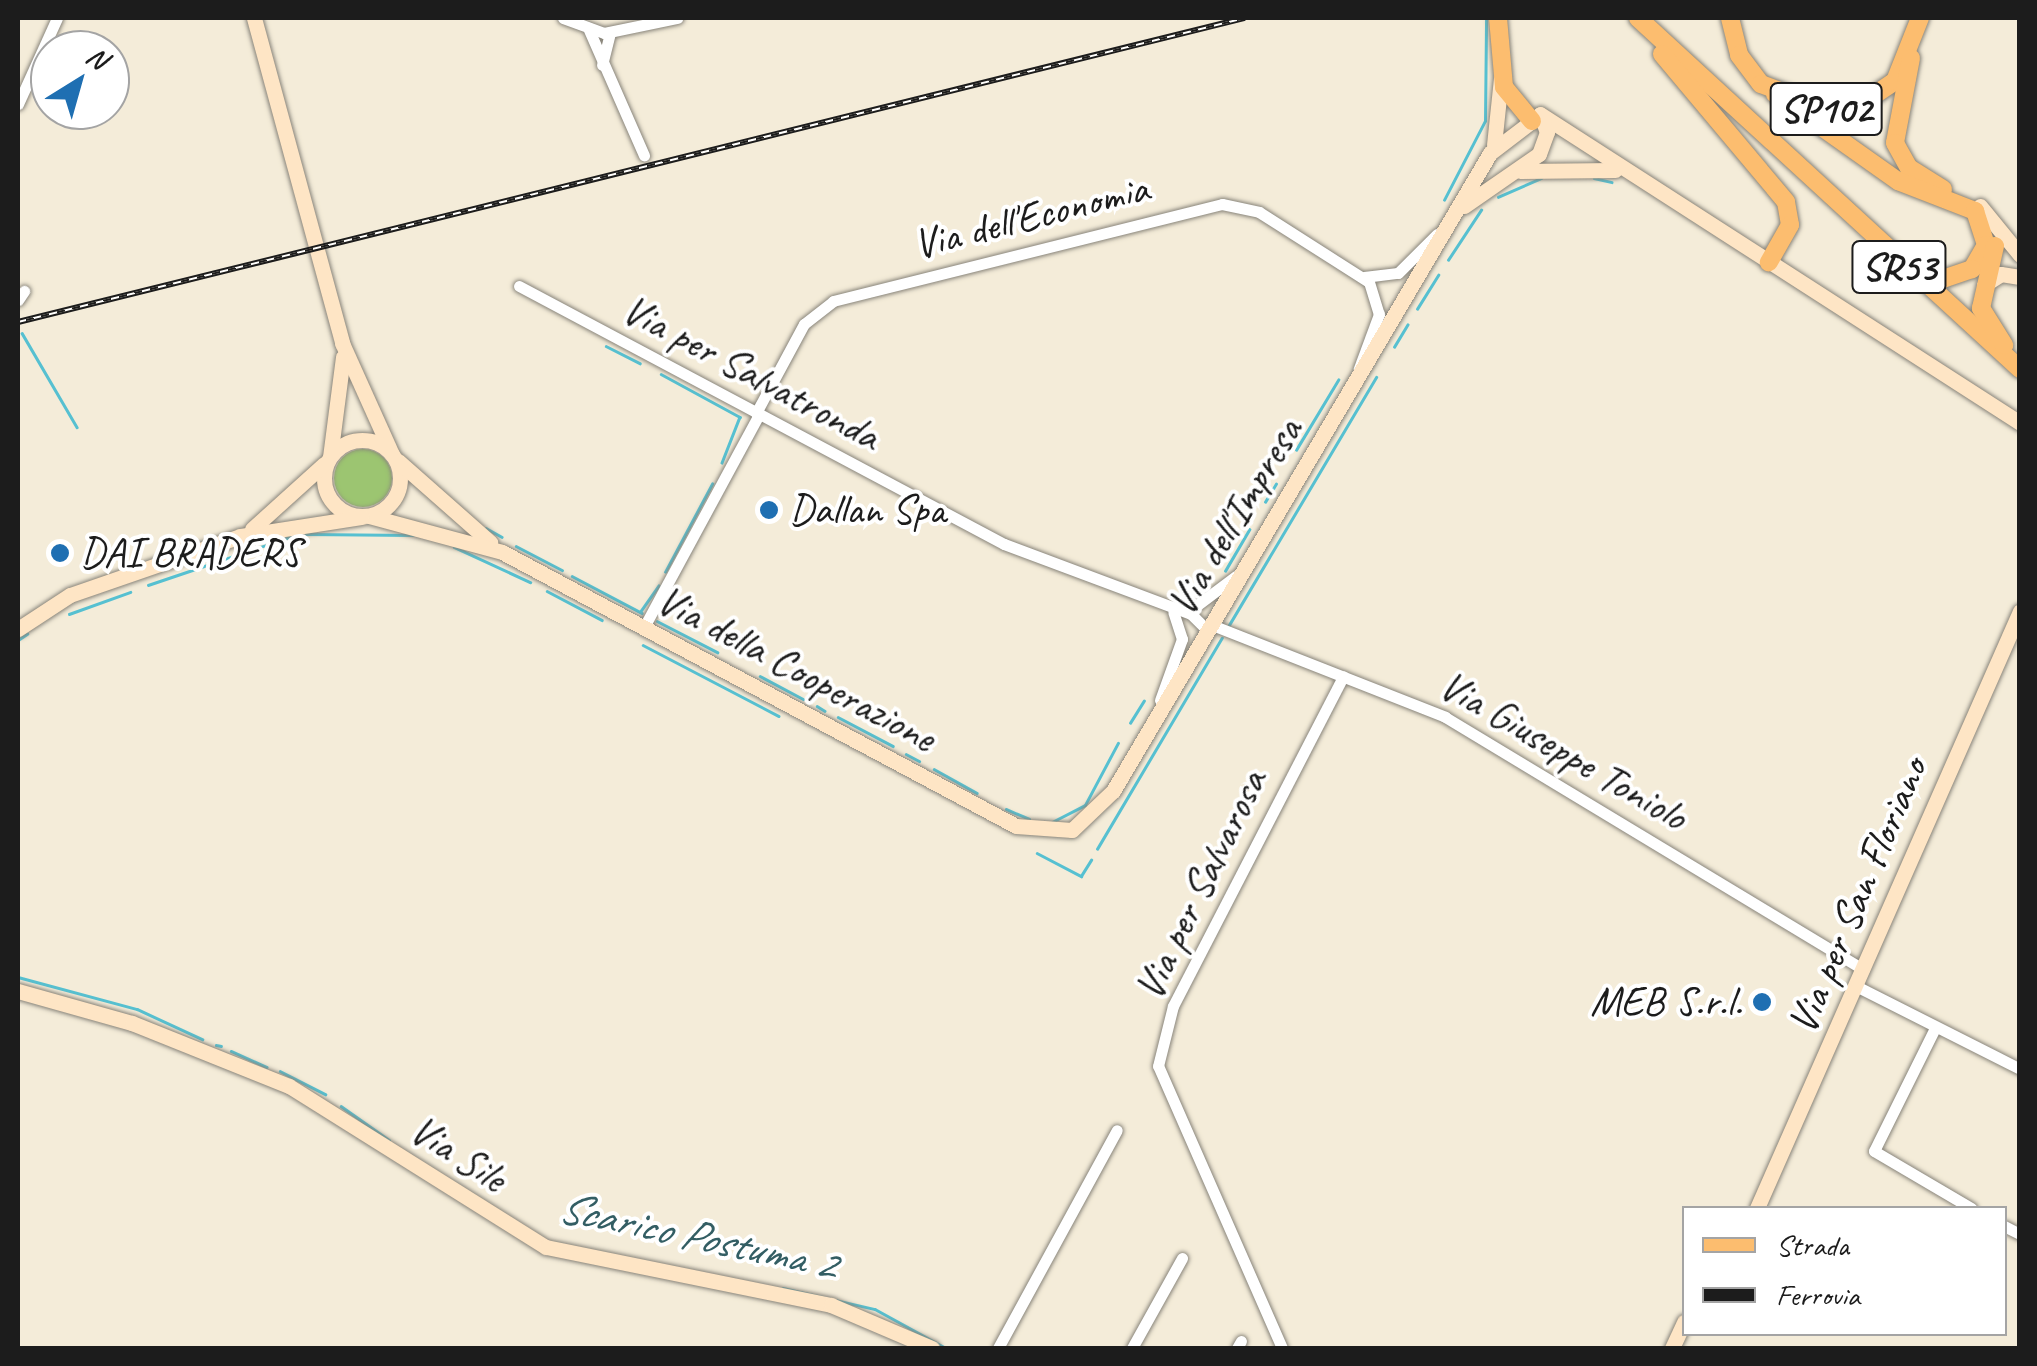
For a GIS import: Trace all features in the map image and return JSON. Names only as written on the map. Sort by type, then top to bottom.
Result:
[{"type":"main road","points":[[1498,18],[1501,76],[1541,122]]},
{"type":"main road","points":[[1627,18],[1783,197],[1790,225],[1769,262]]},
{"type":"main road","name":"SR53","points":[[1638,18],[1830,202],[2020,369]]},
{"type":"main road","points":[[1716,18],[1739,55]]},
{"type":"main road","name":"SP102","points":[[1730,18],[1739,55],[1775,94],[1810,108],[1856,105],[1888,88],[1910,58],[1920,18]]},
{"type":"main road","points":[[1910,58],[1893,119],[1899,153],[1920,178],[1981,215]]},
{"type":"main road","points":[[1775,94],[1898,182],[1966,204],[1981,215],[1995,239],[1984,285],[1986,325],[2020,358]]},
{"type":"main road","points":[[1830,202],[1940,280],[1978,264],[1981,215]]},
{"type":"street","points":[[18,104],[57,18]]},
{"type":"street","points":[[254,18],[342,342],[393,456],[396,496],[366,517],[330,500],[330,458],[342,342]]},
{"type":"street","points":[[563,18],[588,30],[616,32],[676,18]]},
{"type":"street","points":[[588,30],[644,155]]},
{"type":"street","points":[[603,69],[616,32]]},
{"type":"street","name":"Via dell'Impresa","points":[[1054,834],[1100,810],[1457,214],[1490,153],[1501,76]]},
{"type":"street","points":[[1541,122],[1648,185],[2020,423]]},
{"type":"street","name":"Via dell'Impresa","points":[[1490,153],[1541,122]]},
{"type":"street","name":"Via dell'Impresa","points":[[1457,214],[1539,154],[1541,122]]},
{"type":"street","points":[[1511,173],[1563,164],[1618,168],[1648,185]]},
{"type":"street","name":"Via dell'Economia","points":[[644,627],[804,324],[834,301],[1198,208],[1248,206],[1364,277]]},
{"type":"street","points":[[1355,382],[1379,314],[1364,277],[1398,273],[1457,214]]},
{"type":"street","points":[[1981,215],[2020,255]]},
{"type":"street","points":[[1984,285],[2001,274],[2020,277]]},
{"type":"street","name":"Via per Salvatronda","points":[[519,286],[1017,550],[1210,628]]},
{"type":"street","points":[[330,458],[363,440],[393,456]]},
{"type":"street","name":"Via della Cooperazione","points":[[393,456],[509,555],[1016,826],[1054,834]]},
{"type":"street","name":"Via della Cooperazione","points":[[240,536],[330,458]]},
{"type":"street","name":"Via della Cooperazione","points":[[18,628],[70,596],[240,536],[366,517],[509,555]]},
{"type":"street","points":[[1154,722],[1180,648],[1179,614],[1247,567]]},
{"type":"street","name":"Via per San Floriano","points":[[1759,1206],[1858,988],[2020,611]]},
{"type":"street","name":"Via Giuseppe Toniolo","points":[[1210,628],[1343,676],[1552,776],[1864,970]]},
{"type":"street","name":"Via per Salvarosa","points":[[1282,1348],[1158,1066],[1172,1006],[1343,676]]},
{"type":"street","points":[[1858,988],[2020,1069]]},
{"type":"street","name":"Via Sile","points":[[18,990],[278,1081],[546,1248],[831,1305],[932,1348]]},
{"type":"street","points":[[1935,1028],[1874,1152],[1968,1206]]},
{"type":"street","points":[[998,1348],[1116,1130]]},
{"type":"street","points":[[1132,1348],[1182,1258]]},
{"type":"green space","points":[[363,449],[384,457],[392,478],[384,499],[363,507],[342,499],[334,478],[342,457]]},
{"type":"waterway","points":[[1444,200],[1485,121],[1486,18]]},
{"type":"waterway","points":[[1498,197],[1541,178]]},
{"type":"waterway","points":[[1594,178],[1612,182]]},
{"type":"waterway","points":[[1448,260],[1481,210]]},
{"type":"waterway","points":[[1417,309],[1438,275]]},
{"type":"waterway","points":[[1394,347],[1407,325]]},
{"type":"waterway","points":[[22,333],[77,427]]},
{"type":"waterway","points":[[606,346],[640,363]]},
{"type":"waterway","points":[[661,374],[740,417],[722,463]]},
{"type":"waterway","points":[[1229,625],[1376,377]]},
{"type":"waterway","points":[[1296,450],[1338,380]]},
{"type":"waterway","points":[[665,572],[712,484]]},
{"type":"waterway","points":[[1265,502],[1276,484]]},
{"type":"waterway","points":[[486,528],[502,537]]},
{"type":"waterway","points":[[1225,571],[1249,530]]},
{"type":"waterway","points":[[306,534],[413,535]]},
{"type":"waterway","points":[[148,585],[290,537]]},
{"type":"waterway","points":[[516,546],[562,570]]},
{"type":"waterway","points":[[454,547],[530,582]]},
{"type":"waterway","points":[[572,576],[642,613]]},
{"type":"waterway","points":[[640,612],[658,586]]},
{"type":"waterway","points":[[547,591],[602,620]]},
{"type":"waterway","points":[[69,614],[130,592]]},
{"type":"waterway","points":[[657,621],[717,652]]},
{"type":"waterway","points":[[18,640],[27,634]]},
{"type":"waterway","points":[[1097,849],[1222,638]]},
{"type":"waterway","points":[[643,645],[779,716]]},
{"type":"waterway","points":[[760,676],[803,699]]},
{"type":"waterway","points":[[1130,723],[1144,701]]},
{"type":"waterway","points":[[817,706],[825,711]]},
{"type":"waterway","points":[[838,717],[893,746]]},
{"type":"waterway","points":[[1052,822],[1085,805],[1118,743]]},
{"type":"waterway","points":[[906,754],[919,761]]},
{"type":"waterway","points":[[934,769],[977,793]]},
{"type":"waterway","points":[[1006,809],[1029,819]]},
{"type":"waterway","points":[[1037,853],[1081,876],[1091,860]]},
{"type":"waterway","name":"Scarico Postuma 2","points":[[18,977],[137,1009],[202,1039]]},
{"type":"waterway","name":"Scarico Postuma 2","points":[[216,1045],[221,1046]]},
{"type":"waterway","name":"Scarico Postuma 2","points":[[231,1051],[267,1067]]},
{"type":"waterway","name":"Scarico Postuma 2","points":[[280,1071],[325,1094]]},
{"type":"waterway","name":"Scarico Postuma 2","points":[[341,1106],[389,1140]]},
{"type":"waterway","name":"Scarico Postuma 2","points":[[783,1288],[875,1309],[946,1348]]},
{"type":"railway","points":[[18,322],[1245,18]]},
{"type":"place","name":"Dallan Spa","points":[[769,510]]},
{"type":"place","name":"DAI BRADERS","points":[[60,553]]},
{"type":"place","name":"MEB S.r.l.","points":[[1762,1002]]}]
